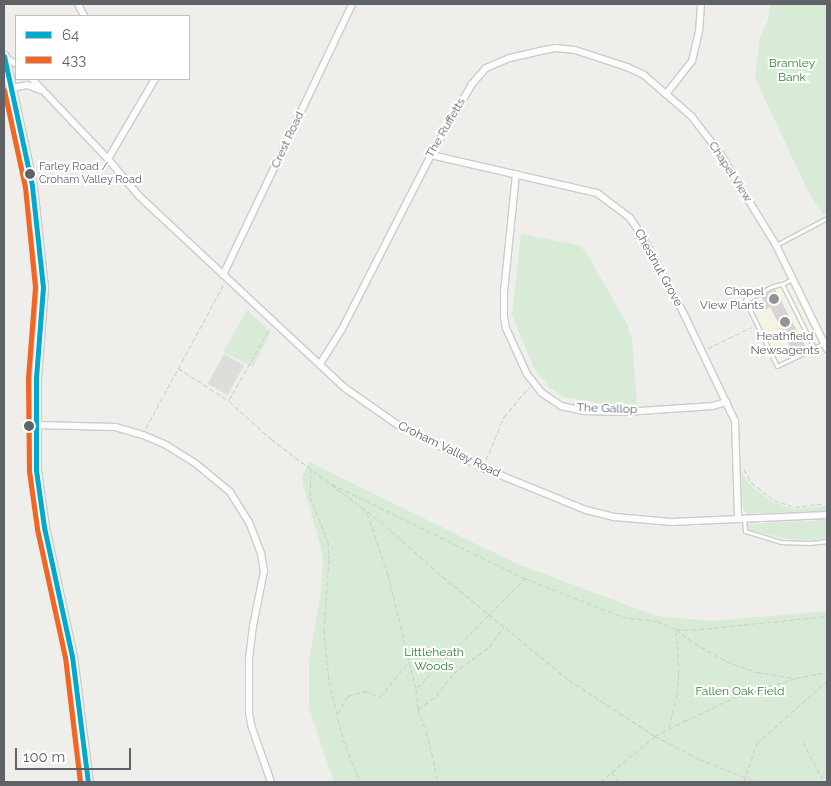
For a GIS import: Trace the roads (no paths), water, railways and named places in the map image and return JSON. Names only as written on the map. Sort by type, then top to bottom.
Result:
[{"type":"street","name":"Crest Road","points":[[223,275],[352,4]]},
{"type":"street","points":[[666,94],[692,61],[699,31],[701,4]]},
{"type":"street","name":"The Ruffetts","points":[[320,364],[342,329],[431,154],[478,75],[486,68],[510,58],[556,48],[575,50],[627,66],[644,75],[666,94]]},
{"type":"street","points":[[4,57],[15,63]]},
{"type":"street","points":[[4,57],[32,186],[43,287],[36,379],[36,470],[44,527],[72,656],[88,782]]},
{"type":"street","name":"Croham Valley Road","points":[[33,80],[108,158],[139,196],[345,388],[398,425],[483,468],[586,510],[615,517],[672,522],[827,515]]},
{"type":"street","points":[[108,158],[154,80]]},
{"type":"street","points":[[12,88],[27,85],[46,92]]},
{"type":"street","name":"Chapel View","points":[[666,94],[692,117],[719,152],[776,246],[826,346]]},
{"type":"street","name":"Chestnut Grove","points":[[431,154],[597,193],[619,208],[642,236],[682,310],[735,421],[741,519]]},
{"type":"street","name":"The Gallop","points":[[516,174],[504,292],[504,317],[516,350],[533,383],[551,401],[561,406],[585,411],[625,412],[713,406],[726,402]]},
{"type":"street","points":[[37,425],[115,427],[166,445],[196,463],[230,492],[250,522],[262,553],[264,571],[253,626],[249,660],[249,713],[252,728],[271,782]]},
{"type":"lane","points":[[776,246],[827,218]]},
{"type":"lane","points":[[793,278],[744,300],[777,366],[814,348],[826,346]]},
{"type":"lane","points":[[782,284],[814,348]]},
{"type":"lane","points":[[741,519],[744,531],[781,542],[810,543],[827,541]]},
{"type":"place","name":"Farley Road / Croham Valley Road","points":[[30,174]]},
{"type":"place","name":"Chapel View Plants","points":[[774,299]]},
{"type":"place","name":"Heathfield Newsagents","points":[[785,322]]},
{"type":"park label","name":"Bramley Bank","points":[[792,71]]},
{"type":"park label","name":"Littleheath Woods","points":[[434,660]]},
{"type":"park label","name":"Fallen Oak Field","points":[[740,692]]}]
